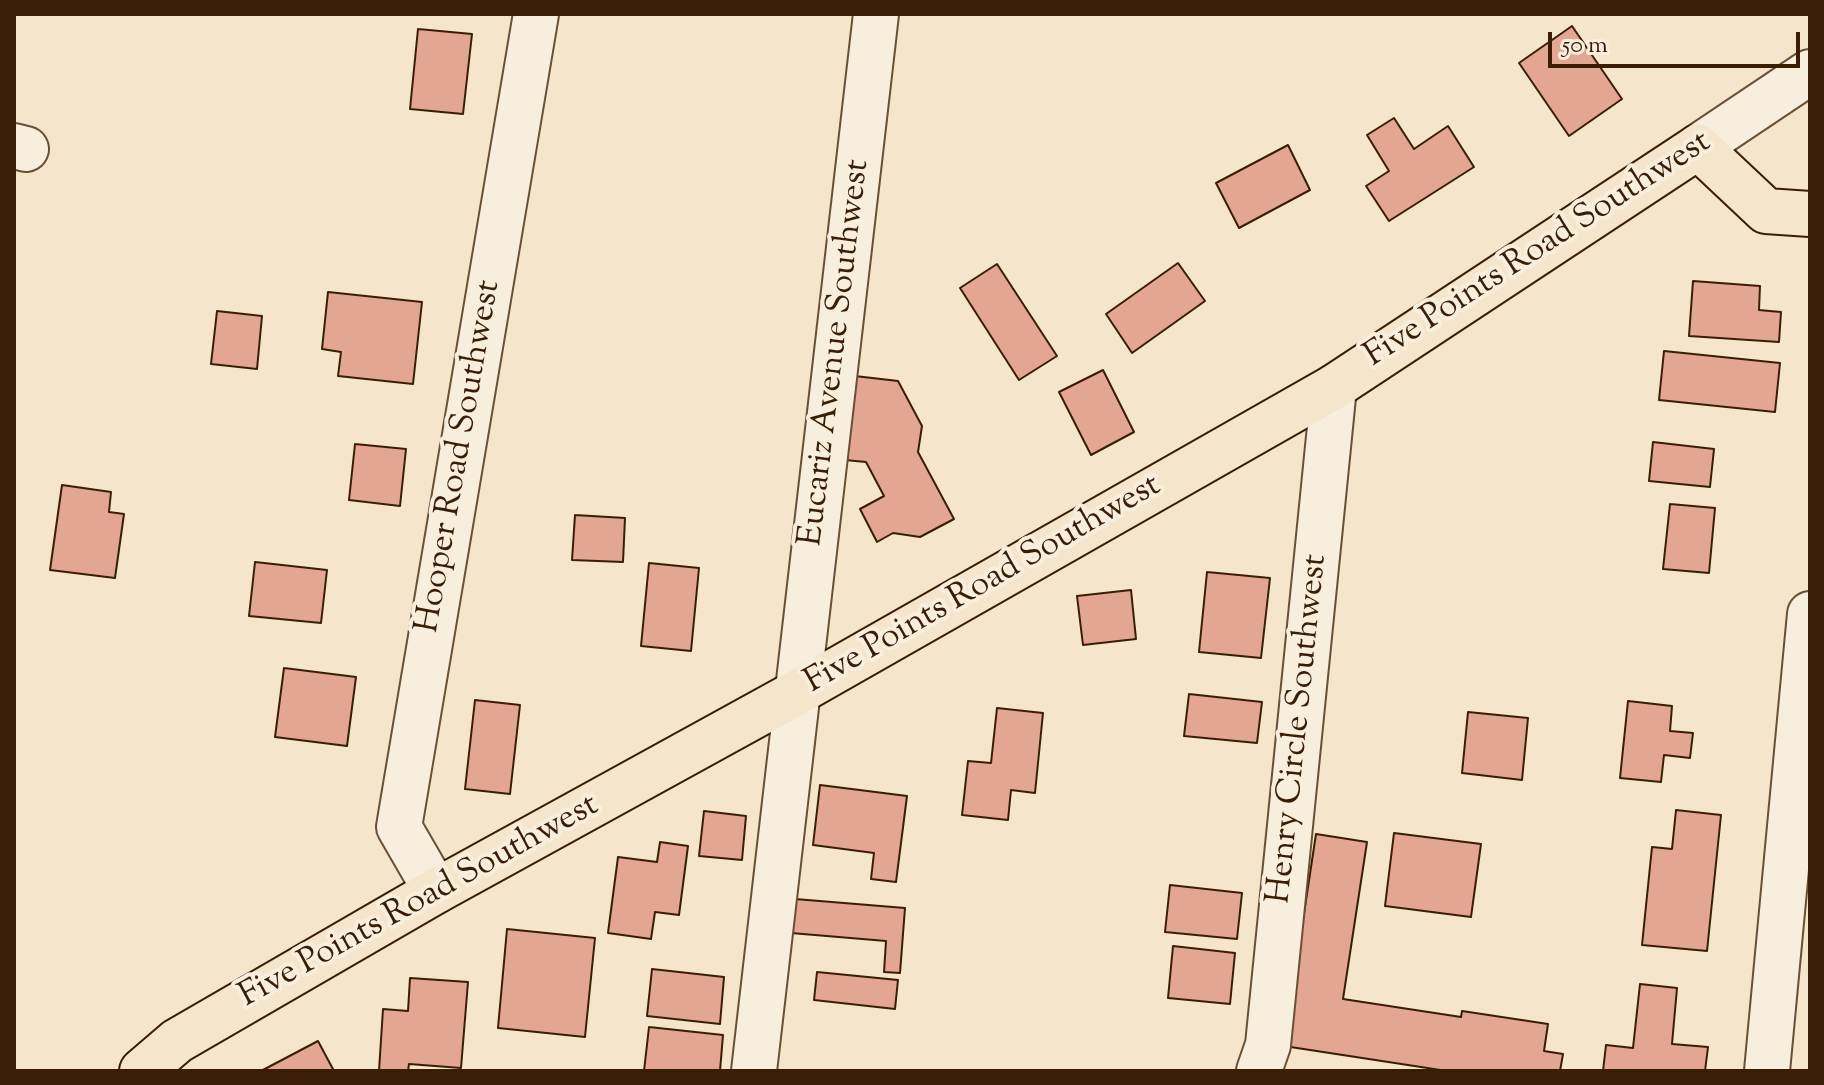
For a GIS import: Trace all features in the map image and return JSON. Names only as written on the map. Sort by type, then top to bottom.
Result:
[{"type":"main road","name":"Five Points Road Southwest","points":[[142,1071],[177,1041],[436,891],[798,692],[1334,387],[1698,147]]},
{"type":"main road","points":[[1698,147],[1766,211],[1810,214]]},
{"type":"street","name":"Hooper Road Southwest","points":[[436,891],[399,827],[536,14]]},
{"type":"street","name":"Eucariz Avenue Southwest","points":[[798,692],[876,14]]},
{"type":"street","name":"Five Points Road Southwest","points":[[1698,147],[1810,72]]},
{"type":"street","name":"Henry Circle Southwest","points":[[1272,1062],[1334,387]]},
{"type":"street","points":[[1767,1071],[1810,614]]},
{"type":"street","points":[[754,1071],[798,692]]},
{"type":"building","points":[[1572,26],[1622,99],[1569,136],[1519,63]]},
{"type":"building","points":[[418,29],[472,34],[463,114],[410,109]]},
{"type":"building","points":[[1394,118],[1414,149],[1448,126],[1474,167],[1389,221],[1366,186],[1389,171],[1367,135]]},
{"type":"building","points":[[1288,145],[1310,190],[1239,228],[1216,183]]},
{"type":"building","points":[[1178,263],[1205,301],[1132,353],[1106,314]]},
{"type":"building","points":[[997,264],[1057,356],[1019,380],[960,288]]},
{"type":"building","points":[[1693,281],[1760,286],[1759,310],[1781,312],[1779,342],[1689,336]]},
{"type":"building","points":[[328,292],[422,302],[413,384],[338,376],[341,352],[322,349]]},
{"type":"building","points":[[217,311],[262,316],[257,369],[211,364]]},
{"type":"building","points":[[1664,351],[1780,363],[1775,412],[1659,400]]},
{"type":"building","points":[[1103,370],[1134,432],[1091,455],[1059,392]]},
{"type":"building","points":[[855,376],[898,381],[922,426],[918,452],[954,519],[920,537],[893,533],[877,542],[860,509],[884,496],[866,462],[845,460]]},
{"type":"building","points":[[1653,442],[1714,449],[1710,487],[1649,481]]},
{"type":"building","points":[[355,444],[406,449],[400,506],[349,500]]},
{"type":"building","points":[[62,485],[111,492],[109,512],[124,514],[115,578],[50,570]]},
{"type":"building","points":[[1670,504],[1715,508],[1709,573],[1663,569]]},
{"type":"building","points":[[575,515],[625,518],[623,562],[572,560]]},
{"type":"building","points":[[255,562],[327,570],[321,623],[249,616]]},
{"type":"building","points":[[649,563],[699,568],[691,651],[641,646]]},
{"type":"building","points":[[1207,572],[1270,578],[1261,658],[1199,652]]},
{"type":"building","points":[[1131,590],[1136,639],[1083,645],[1077,596]]},
{"type":"building","points":[[284,668],[356,677],[347,746],[275,737]]},
{"type":"building","points":[[1189,694],[1262,702],[1257,743],[1184,736]]},
{"type":"building","points":[[475,700],[520,705],[510,794],[465,789]]},
{"type":"building","points":[[1628,701],[1672,706],[1670,731],[1693,733],[1690,758],[1664,755],[1661,782],[1620,778]]},
{"type":"building","points":[[997,708],[1043,713],[1035,793],[1011,790],[1008,820],[962,815],[968,761],[991,763]]},
{"type":"building","points":[[1468,712],[1528,718],[1522,780],[1462,773]]},
{"type":"building","points":[[820,785],[907,796],[896,882],[871,879],[874,853],[813,845]]},
{"type":"building","points":[[1676,810],[1721,815],[1707,951],[1642,945],[1652,847],[1672,849]]},
{"type":"building","points":[[704,811],[746,816],[742,860],[699,856]]},
{"type":"building","points":[[1394,833],[1481,844],[1471,917],[1385,906]]},
{"type":"building","points":[[1316,834],[1367,842],[1343,999],[1461,1017],[1462,1011],[1548,1024],[1544,1051],[1563,1054],[1560,1071],[1447,1071],[1284,1046]]},
{"type":"building","points":[[660,842],[688,846],[679,915],[655,912],[651,939],[608,933],[618,857],[657,862]]},
{"type":"building","points":[[1170,885],[1242,893],[1237,939],[1165,932]]},
{"type":"building","points":[[795,899],[905,908],[900,973],[884,972],[886,941],[791,933]]},
{"type":"building","points":[[507,929],[595,938],[585,1037],[498,1028]]},
{"type":"building","points":[[1173,946],[1235,953],[1230,1004],[1168,998]]},
{"type":"building","points":[[652,969],[724,977],[720,1024],[647,1016]]},
{"type":"building","points":[[817,972],[898,980],[895,1009],[814,1000]]},
{"type":"building","points":[[410,978],[468,982],[461,1068],[409,1064],[408,1071],[379,1071],[383,1009],[408,1011]]},
{"type":"building","points":[[1640,984],[1677,988],[1672,1044],[1708,1047],[1705,1071],[1603,1071],[1606,1045],[1633,1048]]},
{"type":"building","points":[[649,1027],[723,1035],[720,1071],[644,1071]]},
{"type":"building","points":[[318,1041],[334,1071],[261,1071]]}]
